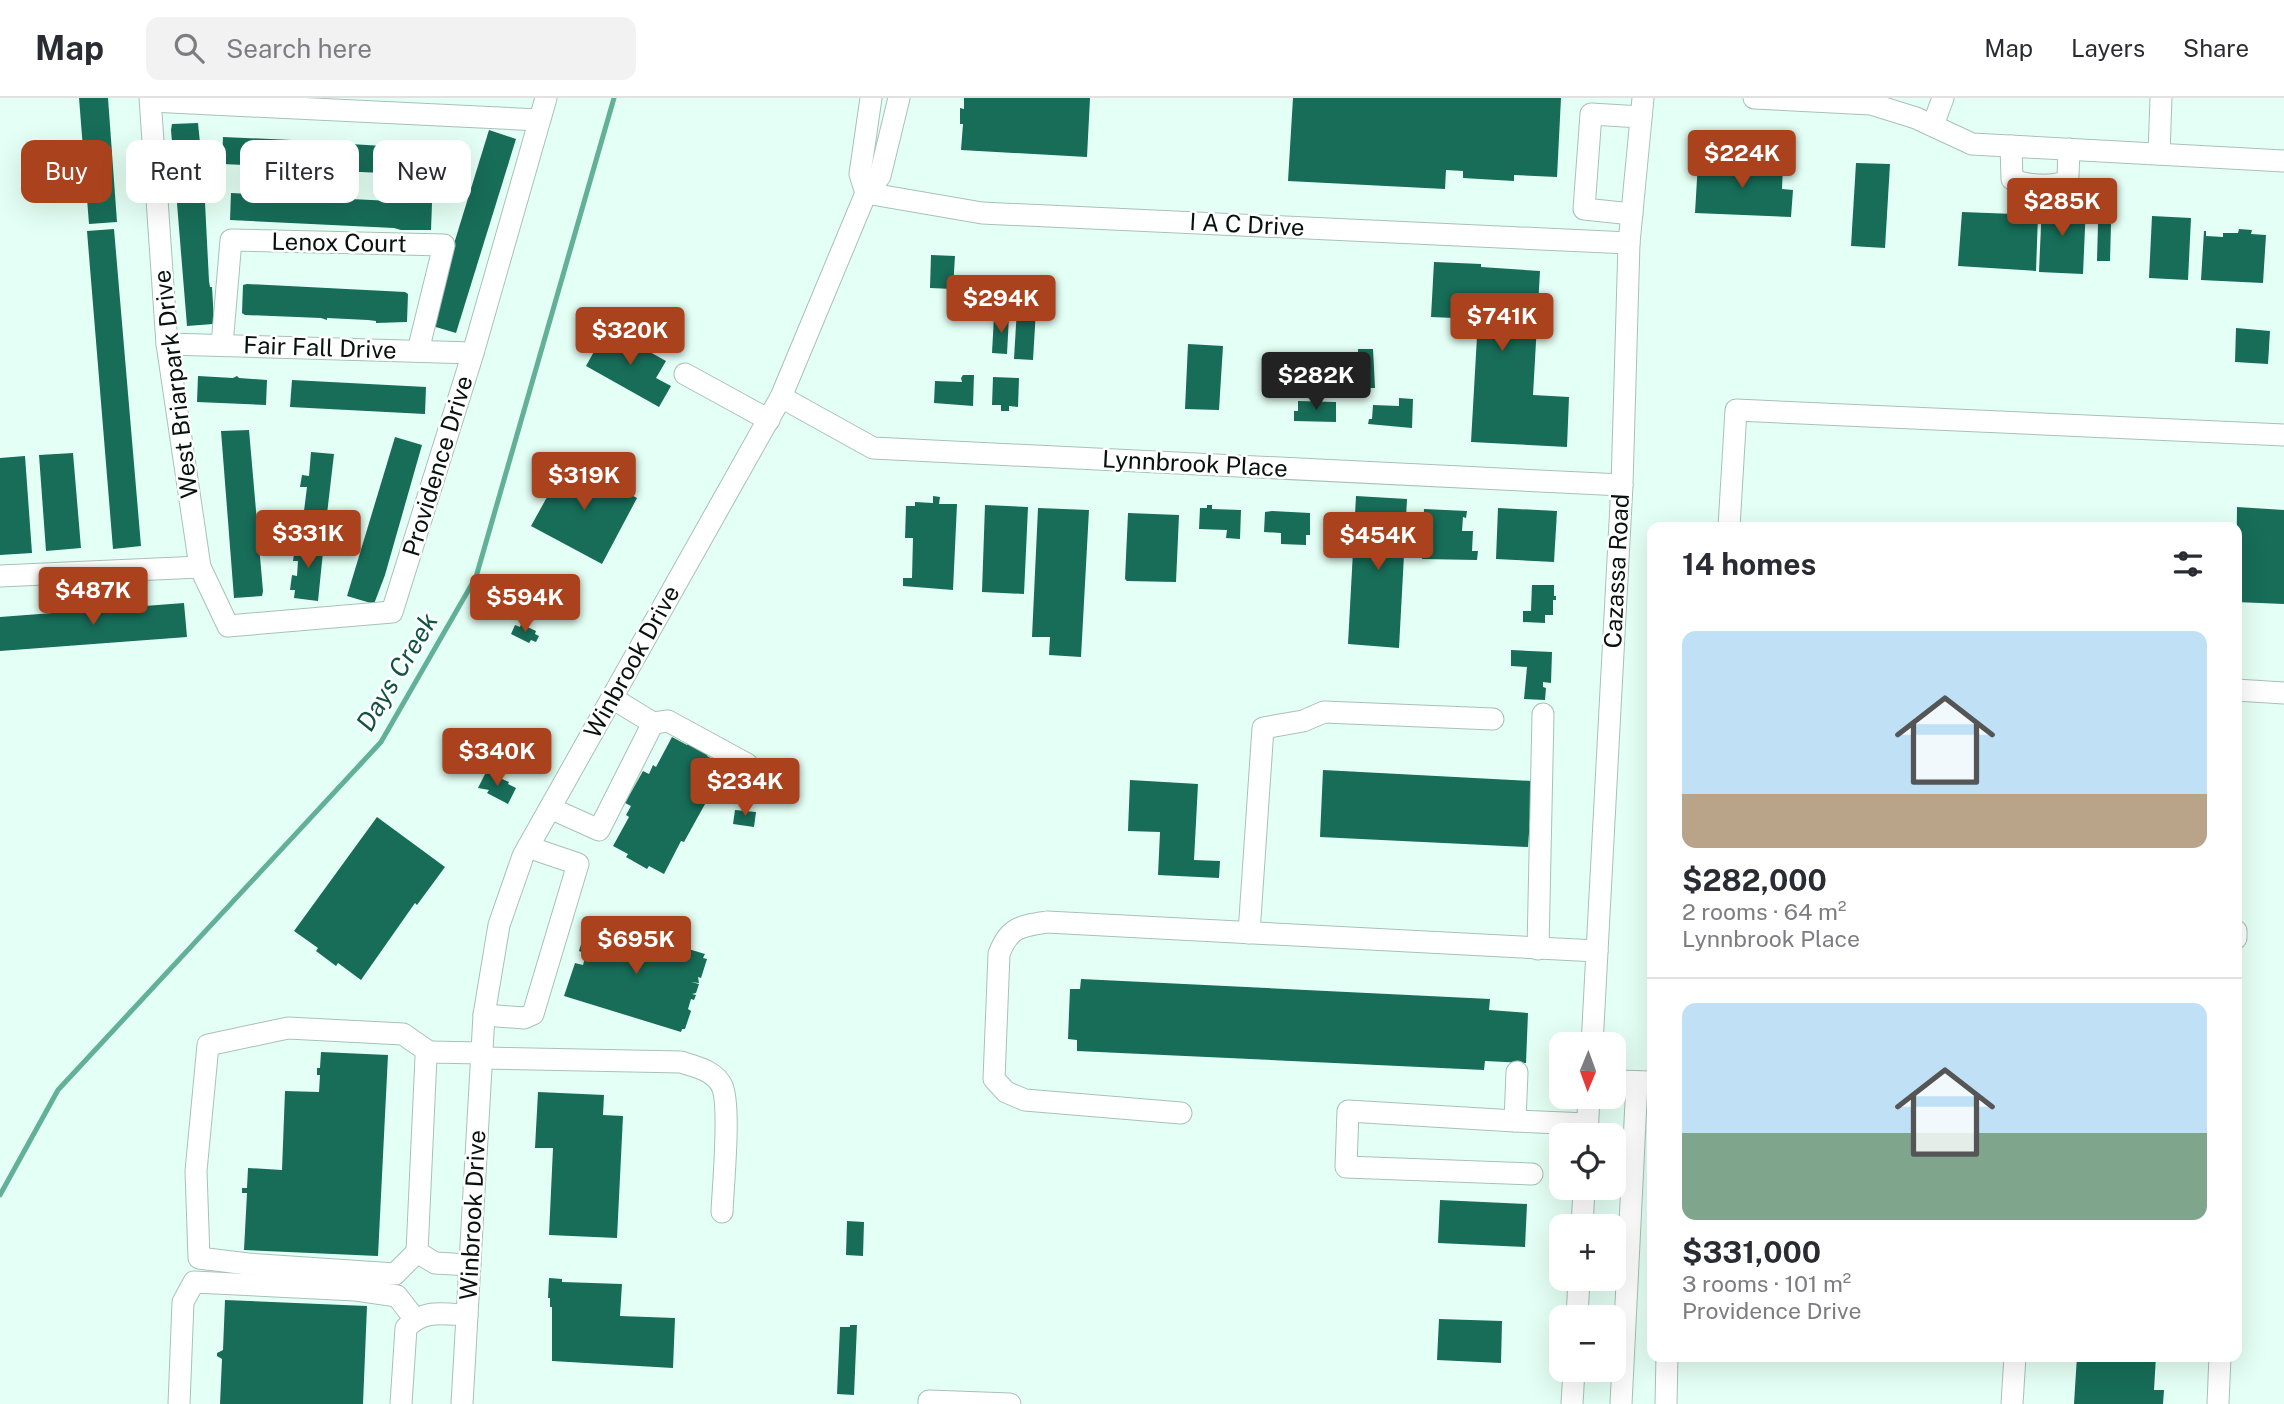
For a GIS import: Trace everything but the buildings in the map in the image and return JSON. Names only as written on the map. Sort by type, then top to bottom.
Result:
[{"type":"street","name":"Providence Drive","points":[[200,566],[228,626],[393,612],[473,353],[546,98]]},
{"type":"street","name":"Winbrook Drive","points":[[866,192],[860,174],[871,98]]},
{"type":"street","name":"Winbrook Drive","points":[[462,1404],[484,1015],[499,925],[528,847],[782,397],[866,192],[880,176],[899,98]]},
{"type":"street","points":[[1754,98],[1871,104],[1933,125],[1972,144],[2284,161]]},
{"type":"street","points":[[1933,125],[1943,98]]},
{"type":"street","points":[[2158,154],[2161,98]]},
{"type":"street","points":[[150,99],[349,104],[539,120]]},
{"type":"street","name":"West Briarpark Drive","points":[[150,99],[167,344],[200,566]]},
{"type":"street","points":[[1632,214],[1584,209],[1591,114],[1642,107]]},
{"type":"street","name":"Cazassa Road","points":[[1593,1032],[1622,485],[1629,243],[1642,107]]},
{"type":"street","points":[[2011,146],[2010,173],[2012,179],[2019,183],[2065,182],[2068,176],[2069,149]]},
{"type":"street","name":"I A C Drive","points":[[866,192],[982,213],[1629,243]]},
{"type":"street","name":"Lenox Court","points":[[222,345],[231,240],[444,245],[418,351]]},
{"type":"street","name":"Fair Fall Drive","points":[[167,344],[473,353]]},
{"type":"street","points":[[685,374],[769,420]]},
{"type":"street","name":"Lynnbrook Place","points":[[782,397],[873,448],[1622,485]]},
{"type":"street","points":[[1728,522],[1736,410],[2284,435]]},
{"type":"street","points":[[0,576],[200,566]]},
{"type":"street","points":[[2242,690],[2284,693]]},
{"type":"street","points":[[612,698],[653,723],[668,721],[747,764]]},
{"type":"street","points":[[1249,933],[1263,728],[1303,721],[1324,712],[1493,719]]},
{"type":"street","points":[[1538,949],[1544,714]]},
{"type":"street","points":[[550,808],[599,830],[653,723]]},
{"type":"street","points":[[484,1015],[524,1018],[533,1014],[578,864],[528,847]]},
{"type":"street","points":[[1181,1113],[1025,1100],[1000,1086],[994,1079],[999,954],[1004,940],[1019,926],[1047,922],[1597,951]]},
{"type":"street","points":[[429,1052],[426,1057],[417,1252],[395,1274],[199,1258],[196,1171],[208,1045],[288,1028],[403,1034],[429,1052],[681,1062],[709,1071],[722,1085],[726,1107],[722,1212]]},
{"type":"street","points":[[1515,1121],[1517,1072]]},
{"type":"street","points":[[1621,1404],[1645,1082],[1626,1081]]},
{"type":"street","points":[[1532,1174],[1346,1167],[1348,1111],[1549,1125]]},
{"type":"street","points":[[417,1252],[435,1263],[470,1265]]},
{"type":"street","points":[[178,1404],[183,1302],[194,1282],[356,1290],[397,1296],[415,1318]]},
{"type":"street","points":[[401,1404],[406,1328],[415,1318],[429,1314],[467,1315]]},
{"type":"street","points":[[1666,1404],[1667,1362]]},
{"type":"street","points":[[2011,1404],[2014,1362]]},
{"type":"street","points":[[2218,1404],[2220,1362]]},
{"type":"street","points":[[1572,1404],[1573,1382]]},
{"type":"street","points":[[929,1404],[929,1401],[1010,1404]]},
{"type":"waterway","name":"Days Creek","points":[[0,1195],[58,1090],[381,742],[476,577],[614,98]]}]
